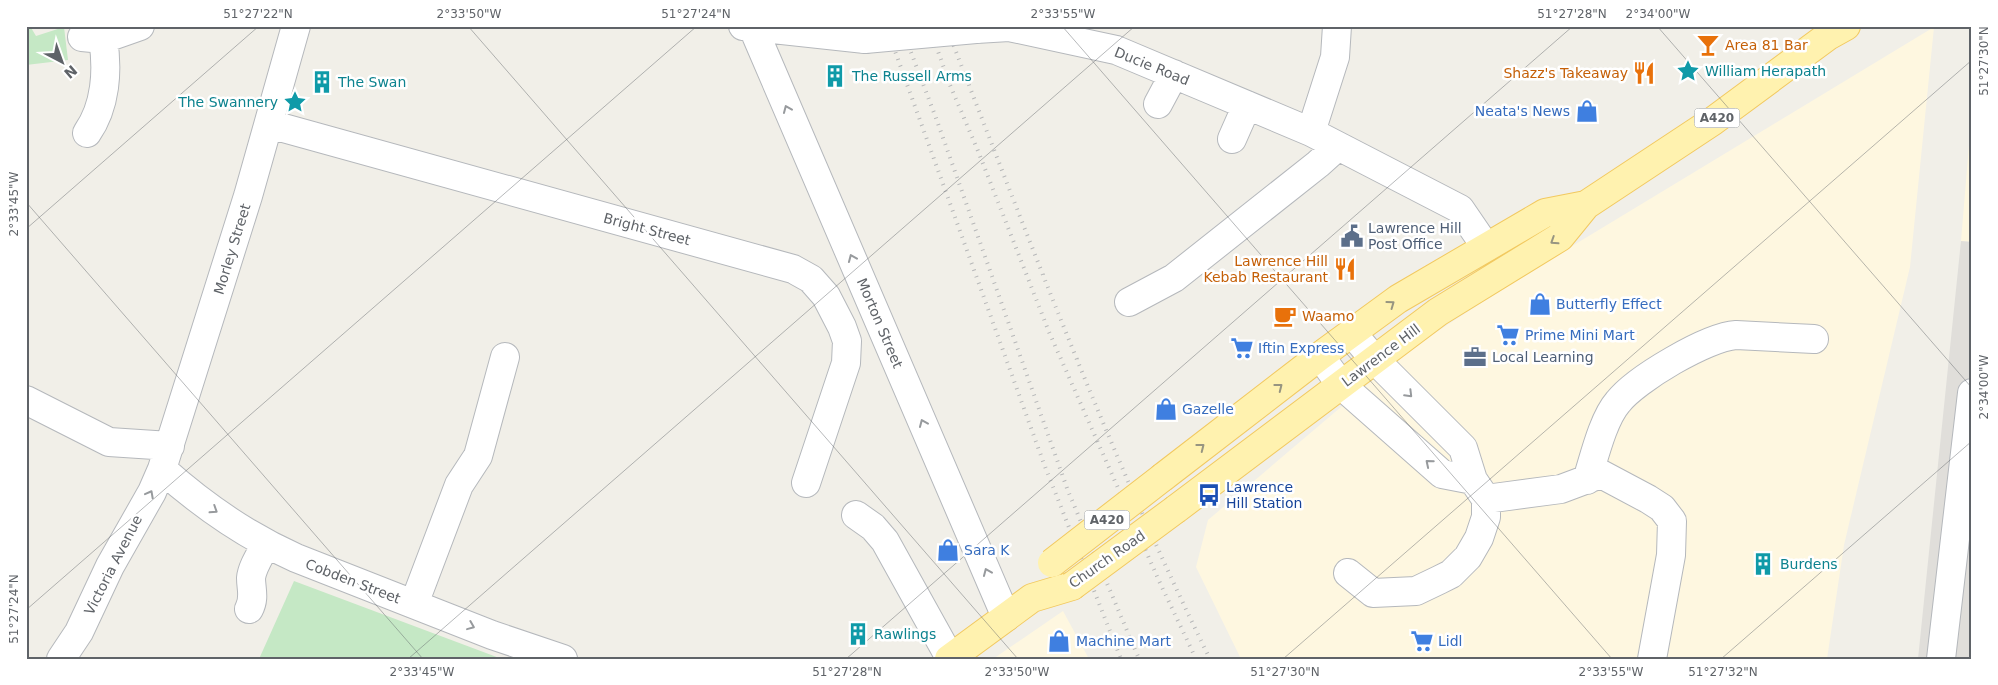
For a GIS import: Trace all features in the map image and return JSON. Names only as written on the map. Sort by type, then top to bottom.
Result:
[{"type":"main road","name":"Lawrence Hill","points":[[1176,509],[1453,302],[1560,237],[1586,205],[1713,121],[1828,36],[1846,26]]},
{"type":"main road","name":"Lawrence Hill","points":[[1162,477],[1398,299],[1545,213],[1586,205]]},
{"type":"main road","name":"Church Road","points":[[1032,598],[1052,563],[1162,477]]},
{"type":"main road","name":"Church Road","points":[[949,658],[1032,598],[1072,586],[1176,509]]},
{"type":"street","points":[[87,133],[95,122],[104,93],[105,56],[92,38],[140,26]]},
{"type":"street","name":"Morley Street","points":[[166,458],[248,196],[296,26]]},
{"type":"street","points":[[1311,132],[1335,57],[1337,26]]},
{"type":"street","name":"Ducie Road","points":[[748,27],[815,30],[865,39],[976,29],[1009,28],[1116,50],[1311,132],[1460,209],[1486,247]]},
{"type":"street","name":"Morton Street","points":[[748,27],[1006,617]]},
{"type":"street","points":[[1158,104],[1174,74]]},
{"type":"street","points":[[1232,139],[1247,105]]},
{"type":"street","name":"Bright Street","points":[[269,124],[793,269],[811,279],[826,296],[847,341],[846,363],[806,483]]},
{"type":"street","points":[[1129,302],[1174,278],[1338,146]]},
{"type":"street","points":[[1348,573],[1373,593],[1416,591],[1450,574],[1468,557],[1479,538],[1486,517],[1480,489],[1463,448],[1374,360],[1352,332]]},
{"type":"street","points":[[1587,480],[1595,452],[1614,408],[1623,396],[1648,376],[1707,342],[1724,336],[1736,334],[1814,339]]},
{"type":"street","points":[[1320,356],[1341,385],[1442,474],[1480,489],[1555,490],[1601,474],[1662,508],[1672,521],[1671,555],[1652,659]]},
{"type":"street","points":[[414,604],[459,485],[478,456],[505,357]]},
{"type":"street","points":[[1941,659],[1972,393]]},
{"type":"street","points":[[26,400],[109,442],[166,458]]},
{"type":"street","name":"Cobden Street","points":[[166,458],[192,496],[266,544],[296,558],[492,635],[562,659]]},
{"type":"street","name":"Victoria Avenue","points":[[62,659],[79,632],[110,566],[152,492],[166,458]]},
{"type":"street","points":[[856,515],[873,527],[885,541],[949,658]]},
{"type":"street","points":[[249,609],[252,603],[253,591],[251,577],[266,544]]},
{"type":"shaded area","points":[[1934,27],[1910,267],[1844,545],[1827,659],[1241,659],[1196,567],[1208,520],[1407,351],[1526,274]]},
{"type":"shaded area","points":[[1972,109],[1972,242],[1961,241]]},
{"type":"shaded area","points":[[1961,241],[1972,242],[1972,659],[1918,659]]},
{"type":"shaded area","points":[[1063,611],[1089,659],[993,659]]},
{"type":"green space","points":[[26,26],[30,26],[36,36],[64,27],[68,60],[26,65]]},
{"type":"green space","points":[[294,581],[502,659],[259,659]]},
{"type":"railway","points":[[886,26],[1044,464],[1121,659]]},
{"type":"railway","points":[[901,26],[936,118],[1068,491],[1139,659]]},
{"type":"railway","points":[[929,26],[950,85],[1049,332],[1160,583],[1196,659]]},
{"type":"railway","points":[[946,26],[1071,346],[1138,504],[1210,659]]},
{"type":"place","name":"Area 81 Bar","points":[[1708,45]]},
{"type":"place","name":"William Herapath","points":[[1688,71]]},
{"type":"place","name":"Shazz's Takeaway","points":[[1644,73]]},
{"type":"place","name":"The Russell Arms","points":[[835,76]]},
{"type":"place","name":"The Swan","points":[[322,82]]},
{"type":"place","name":"The Swannery","points":[[295,102]]},
{"type":"place","name":"Neata's News","points":[[1587,111]]},
{"type":"place","name":"Lawrence Hill Post Office","points":[[1352,236]]},
{"type":"place","name":"Lawrence Hill Kebab Restaurant","points":[[1345,269]]},
{"type":"place","name":"Butterfly Effect","points":[[1540,304]]},
{"type":"place","name":"Waamo","points":[[1285,316]]},
{"type":"place","name":"Prime Mini Mart","points":[[1508,335]]},
{"type":"place","name":"Iftin Express","points":[[1242,348]]},
{"type":"place","name":"Local Learning","points":[[1475,357]]},
{"type":"place","name":"Gazelle","points":[[1166,409]]},
{"type":"place","name":"Lawrence Hill Station","points":[[1209,495]]},
{"type":"place","name":"Sara K","points":[[948,550]]},
{"type":"place","name":"Burdens","points":[[1763,564]]},
{"type":"place","name":"Rawlings","points":[[858,634]]},
{"type":"place","name":"Machine Mart","points":[[1059,641]]},
{"type":"place","name":"Lidl","points":[[1422,641]]}]
